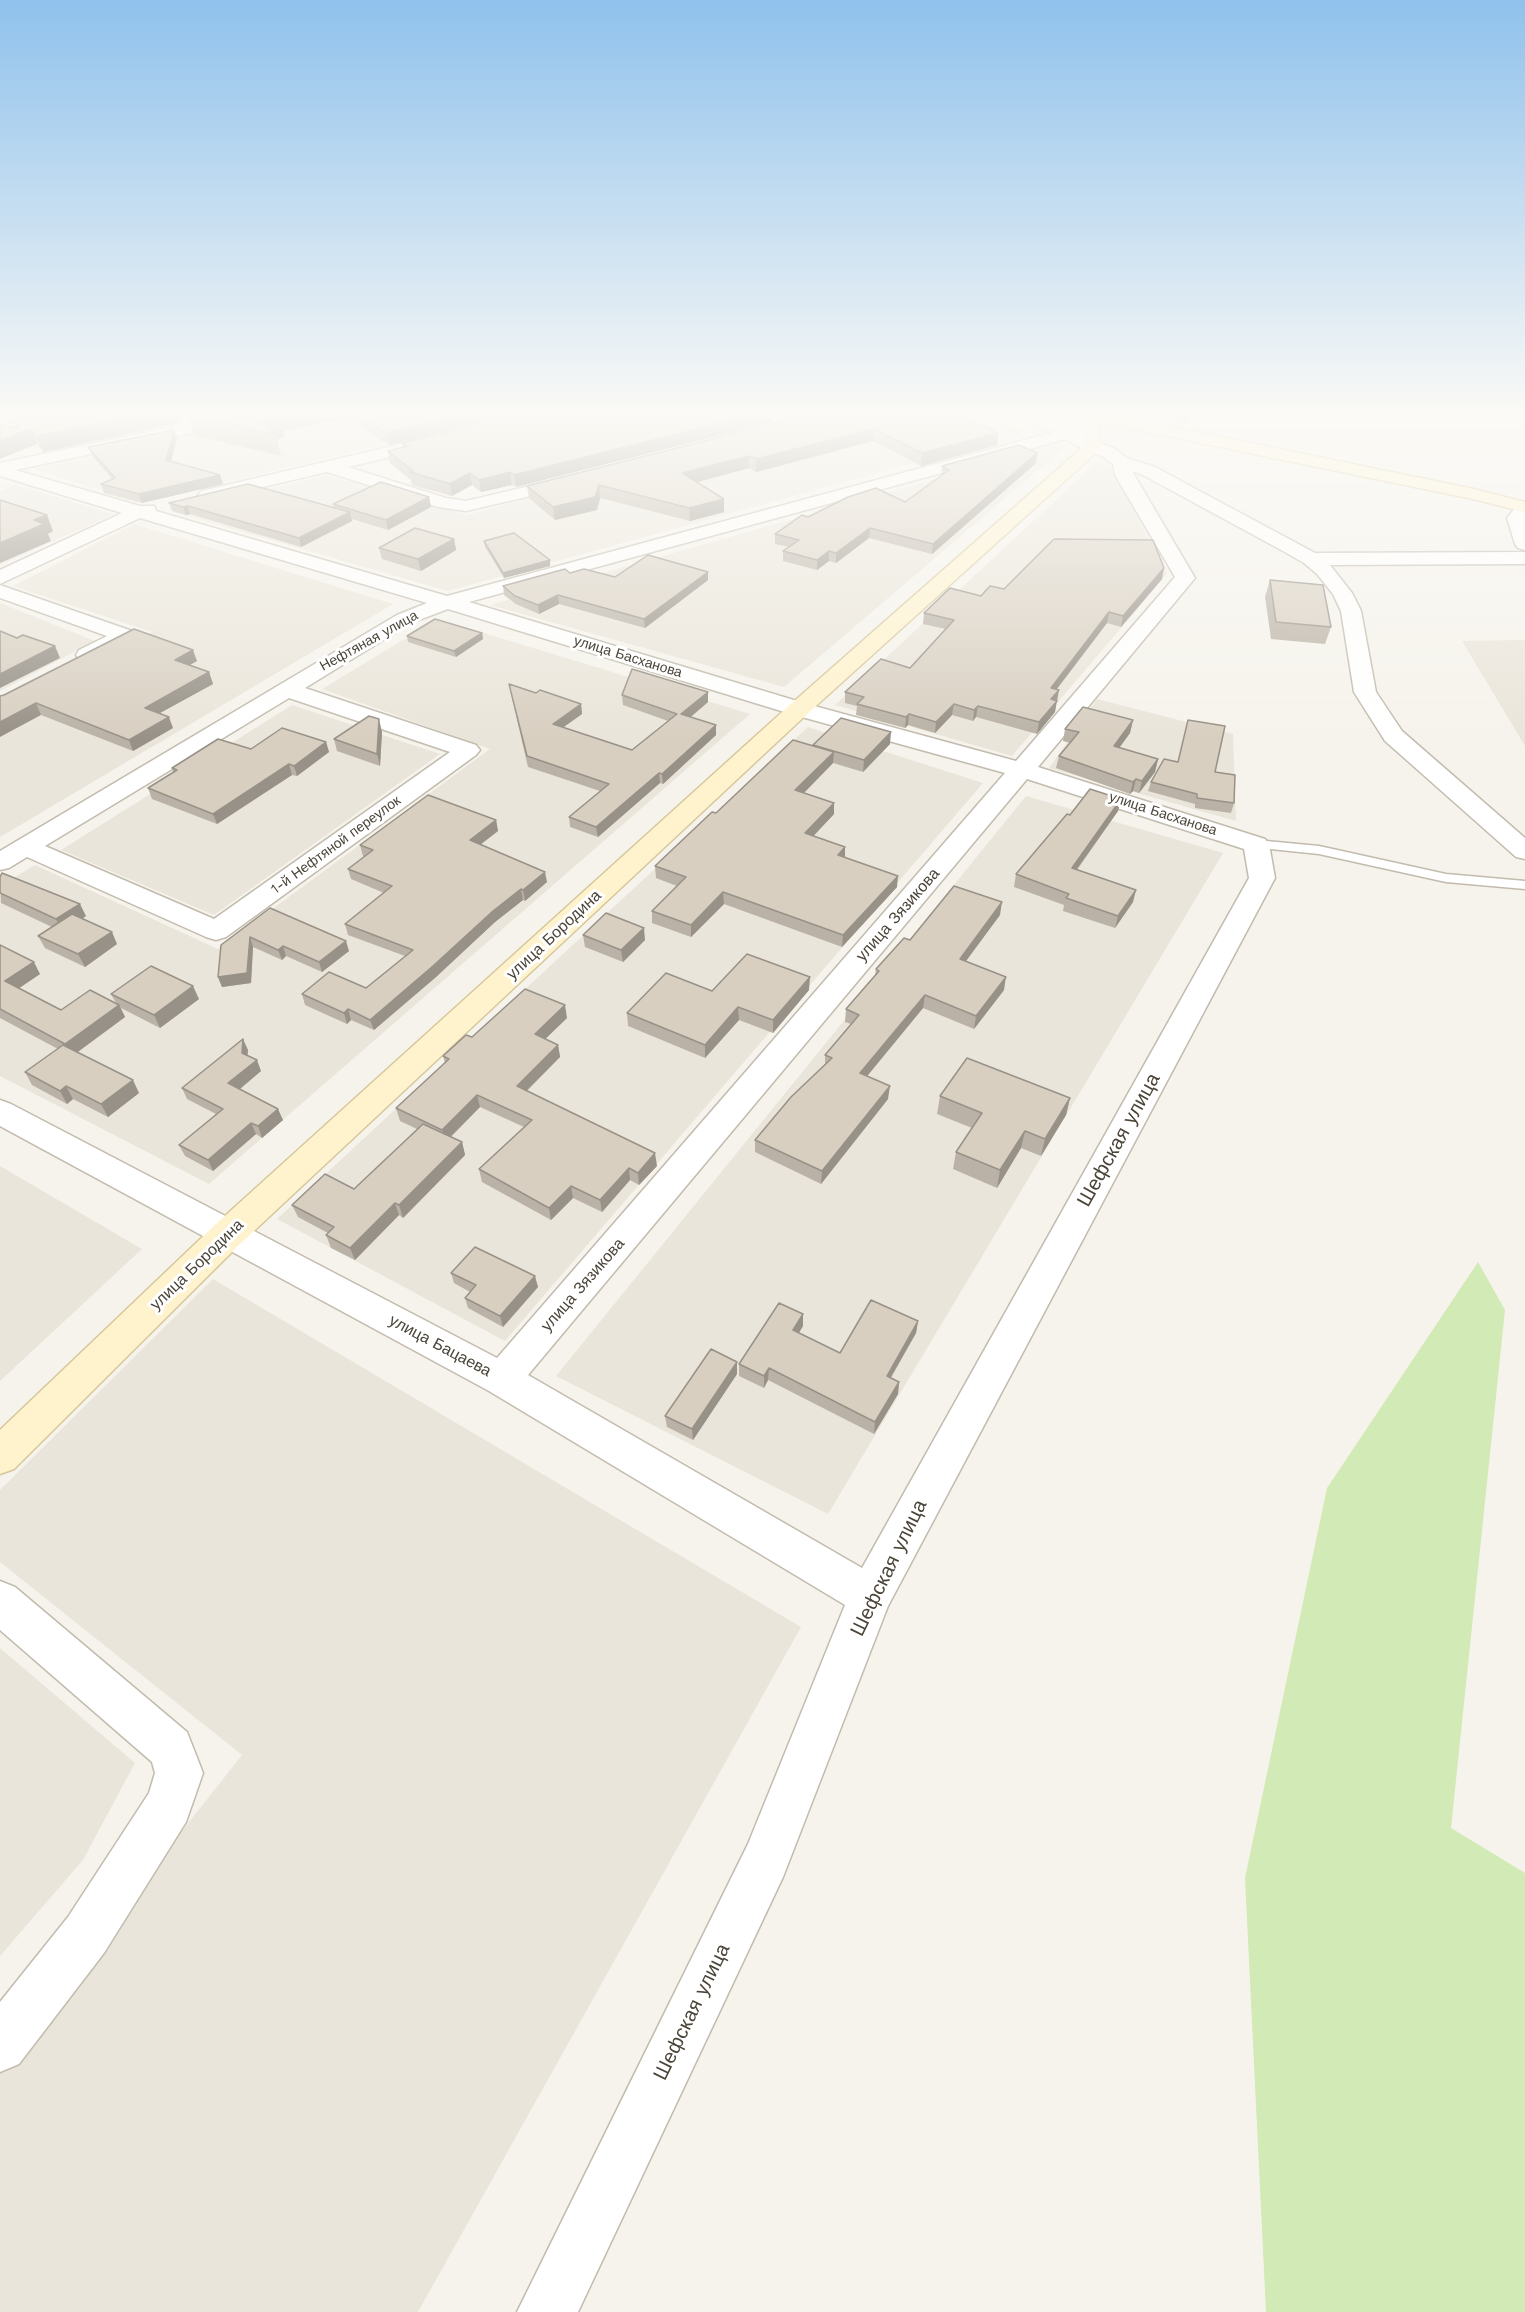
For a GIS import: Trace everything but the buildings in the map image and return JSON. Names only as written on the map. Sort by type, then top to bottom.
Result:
[{"type":"street","points":[[0,578],[113,524]]},
{"type":"street","name":"улица Басханова","points":[[179,524],[447,602],[799,709],[1023,770],[1256,844]]},
{"type":"street","name":"Нефтяная улица","points":[[0,862],[404,619],[447,602],[733,524]]},
{"type":"street","name":"улица Бородина","points":[[0,1456],[228,1234],[799,709],[987,524]]},
{"type":"street","name":"улица Зязикова","points":[[502,1379],[1185,578],[1153,524]]},
{"type":"street","points":[[1246,524],[1311,559],[1324,570],[1342,593],[1351,611],[1365,692],[1393,736],[1525,851]]},
{"type":"street","points":[[1517,524],[1525,544]]},
{"type":"street","points":[[1311,559],[1525,558]]},
{"type":"street","points":[[0,591],[125,634],[73,662]]},
{"type":"street","name":"1-й Нефтяной переулок","points":[[26,847],[216,931],[468,750],[285,689]]},
{"type":"street","name":"Шефская улица","points":[[547,2312],[766,1860],[870,1596],[1262,878],[1256,844]]},
{"type":"street","name":"улица Бацаева","points":[[0,1112],[502,1379],[870,1596]]},
{"type":"street","points":[[0,1602],[171,1748],[179,1773],[170,1805],[86,1935],[0,2045]]},
{"type":"lane","points":[[1256,844],[1319,850],[1446,878],[1525,885]]},
{"type":"shaded area","points":[[0,524],[92,524],[0,565]]},
{"type":"shaded area","points":[[134,524],[393,604],[0,837],[0,712],[152,632],[13,586]]},
{"type":"shaded area","points":[[214,524],[692,524],[448,591]]},
{"type":"shaded area","points":[[776,524],[975,524],[784,687],[490,605]]},
{"type":"shaded area","points":[[1030,524],[1141,524],[1167,574],[1012,756],[835,705]]},
{"type":"shaded area","points":[[0,603],[95,641],[0,691]]},
{"type":"shaded area","points":[[438,619],[750,714],[209,1184],[0,1076],[0,886],[35,865],[218,949],[490,749],[322,689]]},
{"type":"shaded area","points":[[1525,640],[1525,746],[1462,641]]},
{"type":"shaded area","points":[[1097,699],[1233,734],[1236,821],[1049,768]]},
{"type":"shaded area","points":[[292,705],[440,754],[214,915],[61,850]]},
{"type":"shaded area","points":[[808,727],[983,783],[505,1341],[277,1219]]},
{"type":"shaded area","points":[[1026,796],[1223,853],[828,1514],[556,1376]]},
{"type":"shaded area","points":[[0,1166],[142,1249],[0,1381]]},
{"type":"shaded area","points":[[213,1279],[801,1627],[418,2312],[0,2312],[0,2061],[242,1755],[0,1562],[0,1490]]},
{"type":"shaded area","points":[[0,1648],[135,1763],[83,1860],[0,1956]]},
{"type":"green space","points":[[1478,1262],[1505,1310],[1451,1828],[1525,1873],[1525,2312],[1266,2312],[1245,1878],[1327,1488]]}]
